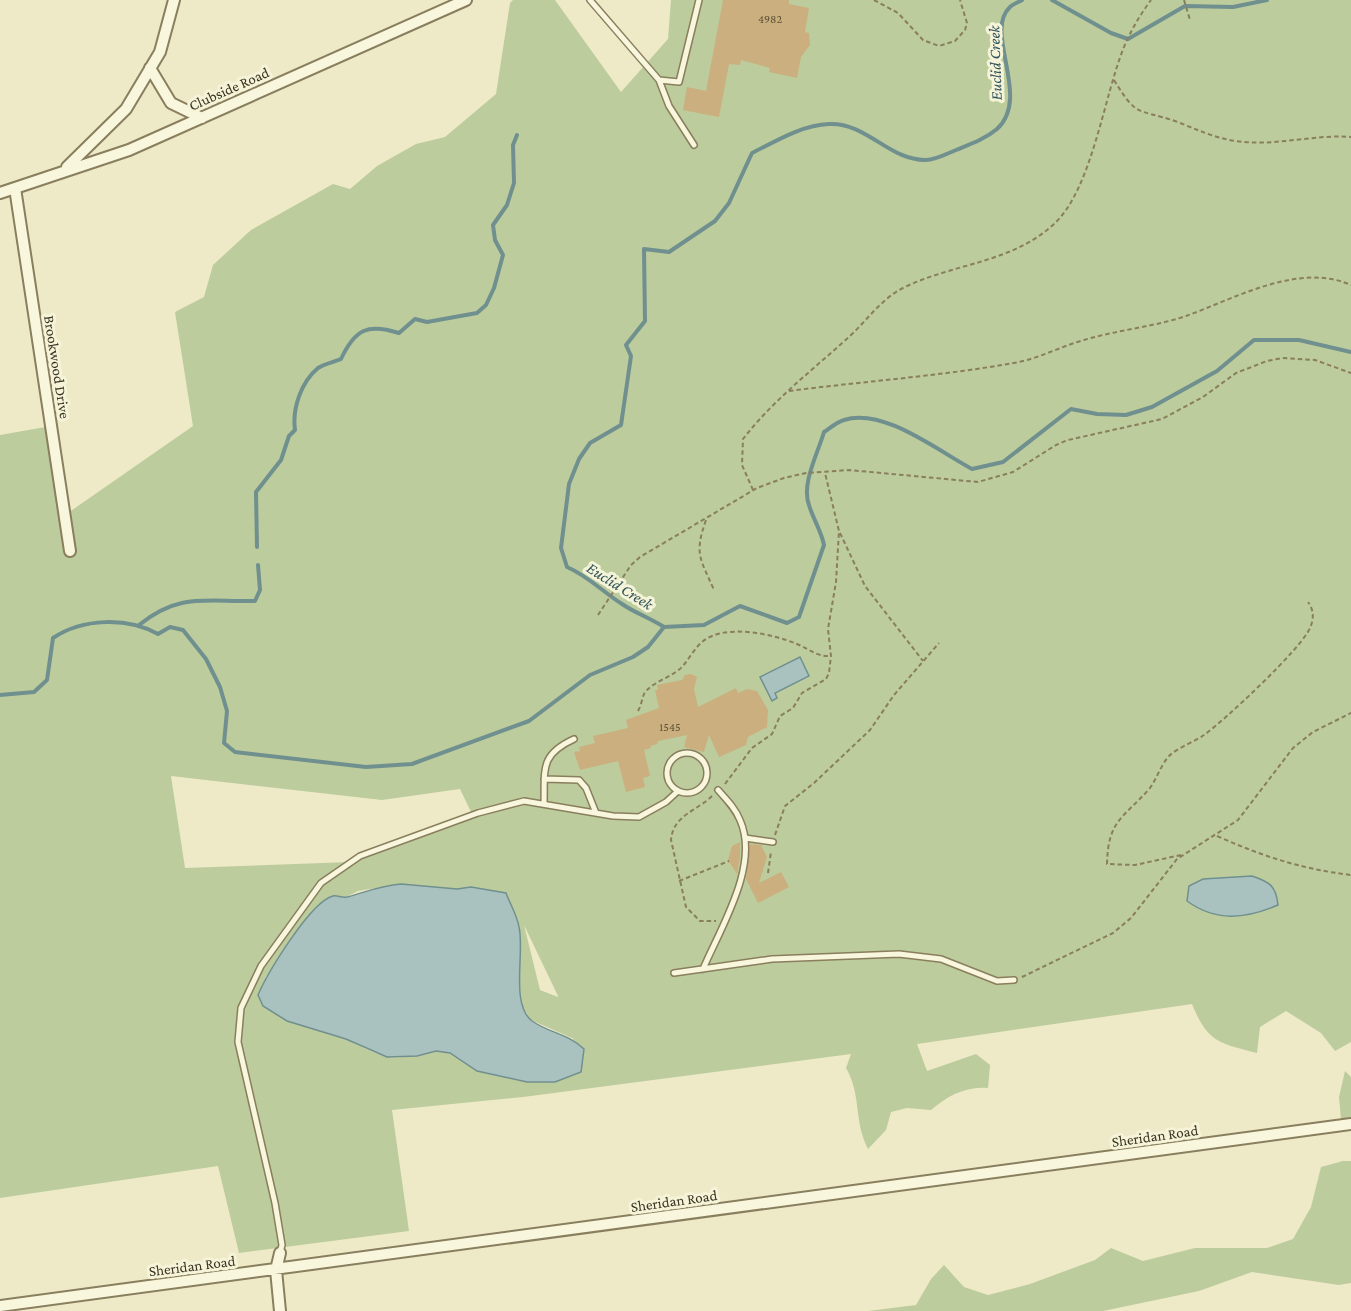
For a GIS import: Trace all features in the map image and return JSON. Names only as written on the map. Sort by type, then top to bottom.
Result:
[{"type":"street","points":[[64,170],[126,109],[159,52],[174,0]]},
{"type":"street","name":"Clubside Road","points":[[0,194],[64,170],[129,150],[466,0]]},
{"type":"street","points":[[150,68],[171,103],[202,118]]},
{"type":"street","name":"Brookwood Drive","points":[[15,188],[70,550]]},
{"type":"street","name":"Sheridan Road","points":[[0,1306],[1351,1124]]},
{"type":"street","points":[[280,1253],[276,1270],[280,1311]]},
{"type":"lane","points":[[590,0],[659,80],[669,106],[694,145]]},
{"type":"lane","points":[[659,80],[679,82],[699,0]]},
{"type":"lane","points":[[544,804],[545,765],[550,754],[574,739]]},
{"type":"lane","points":[[280,1253],[282,1245],[275,1203],[238,1042],[241,1008],[261,966],[321,882],[360,856],[478,813],[524,801],[596,813],[639,817],[666,802],[678,791],[695,792],[705,782],[707,769],[700,758],[694,754],[675,756],[667,766],[667,780],[678,791]]},
{"type":"lane","points":[[544,780],[579,780],[586,788],[596,813]]},
{"type":"lane","points":[[703,969],[742,882],[745,838],[735,809],[718,790]]},
{"type":"lane","points":[[745,838],[773,842]]},
{"type":"lane","points":[[674,973],[772,959],[899,954],[940,959],[998,981],[1014,980]]},
{"type":"path","points":[[874,0],[898,13],[923,40],[939,46],[955,41],[965,30],[967,23],[960,0]]},
{"type":"path","points":[[753,490],[742,465],[740,454],[743,439],[787,392],[852,333],[886,298],[945,270],[1008,254],[1040,236],[1066,211],[1080,183],[1124,48],[1135,23],[1151,0]]},
{"type":"path","points":[[1184,0],[1190,20]]},
{"type":"path","points":[[1113,79],[1129,104],[1140,112],[1174,121],[1213,137],[1238,142],[1351,137]]},
{"type":"path","points":[[787,392],[868,380],[922,377],[1020,361],[1052,353],[1083,340],[1175,319],[1306,275],[1338,279],[1351,285]]},
{"type":"path","points":[[598,615],[631,565],[648,552],[753,490],[806,473],[891,473],[966,483],[990,480],[1013,472],[1050,448],[1068,440],[1162,420],[1250,366],[1294,358],[1332,364],[1351,374]]},
{"type":"path","points":[[825,472],[839,531],[865,586],[922,661]]},
{"type":"path","points":[[707,518],[698,541],[698,553],[714,590]]},
{"type":"path","points":[[725,919],[700,921],[686,907],[672,849],[672,831],[680,818],[706,802],[734,776],[752,747],[772,734],[780,716],[793,708],[802,693],[825,679],[829,673],[831,657],[828,629],[836,582],[839,531]]},
{"type":"path","points":[[1184,854],[1135,865],[1107,864],[1107,851],[1115,822],[1150,787],[1170,755],[1206,734],[1290,656],[1304,639],[1313,619],[1312,608],[1308,602]]},
{"type":"path","points":[[638,711],[645,693],[656,683],[674,675],[703,641],[710,637],[728,633],[760,632],[796,644],[822,657],[831,657]]},
{"type":"path","points":[[768,873],[773,842],[784,806],[814,783],[870,730],[922,661],[939,643]]},
{"type":"path","points":[[1014,980],[1113,933],[1131,918],[1166,872],[1184,854],[1216,836],[1238,820],[1293,748],[1313,732],[1351,713]]},
{"type":"path","points":[[1216,836],[1256,854],[1305,869],[1351,875]]},
{"type":"path","points":[[679,880],[729,861]]},
{"type":"green space","points":[[513,0],[555,0],[621,92],[668,39],[671,0],[1351,0],[1351,1042],[1335,1051],[1321,1033],[1286,1011],[1260,1027],[1257,1053],[1233,1047],[1216,1039],[1204,1027],[1192,1004],[917,1044],[927,1071],[976,1054],[990,1065],[988,1088],[957,1093],[931,1110],[907,1108],[891,1112],[886,1130],[868,1149],[860,1128],[854,1088],[846,1068],[851,1054],[523,1097],[392,1110],[409,1231],[239,1253],[218,1166],[0,1198],[0,435],[51,426],[65,515],[193,426],[175,312],[204,297],[213,265],[251,230],[333,184],[350,189],[377,166],[416,144],[445,137],[496,94],[510,3]],"holes":[[[171,776],[382,800],[460,789],[472,814],[350,862],[185,868]],[[401,884],[457,889],[472,887],[506,893],[520,928],[520,988],[523,1007],[531,1020],[574,1039],[477,1071],[458,1058],[442,1051],[404,1057],[385,1056],[368,1050],[337,1033],[265,978],[319,905],[333,896],[346,897],[358,891]],[[524,925],[558,997],[540,990]]]},
{"type":"green space","points":[[1345,1071],[1351,1077],[1351,1117],[1341,1119],[1339,1097]]},
{"type":"green space","points":[[1351,1161],[1351,1283],[1339,1285],[1252,1272],[1199,1291],[1103,1311],[868,1311],[916,1305],[931,1279],[944,1265],[964,1287],[988,1295],[1030,1284],[1095,1260],[1111,1248],[1143,1261],[1195,1248],[1267,1248],[1293,1239],[1311,1207],[1321,1167]]},
{"type":"water","points":[[800,657],[809,676],[775,693],[777,698],[772,701],[760,677]]},
{"type":"water","points":[[1252,876],[1263,880],[1274,889],[1278,905],[1254,913],[1231,916],[1209,912],[1187,901],[1189,886],[1203,879]]},
{"type":"water","points":[[401,884],[457,889],[471,887],[506,893],[519,927],[520,990],[525,1013],[532,1021],[572,1040],[584,1049],[581,1072],[555,1082],[527,1082],[477,1071],[450,1053],[436,1051],[417,1056],[387,1057],[346,1039],[287,1021],[263,1006],[258,995],[270,972],[302,924],[324,901],[333,896],[347,897]]},
{"type":"building","points":[[723,0],[789,0],[789,4],[809,8],[805,32],[809,33],[810,45],[801,57],[797,78],[769,72],[770,68],[741,60],[740,65],[729,64],[719,117],[683,110],[687,87],[706,91]]},
{"type":"building","points":[[691,674],[697,677],[694,689],[698,707],[736,688],[738,693],[747,689],[757,691],[768,710],[767,727],[748,737],[746,745],[719,757],[709,735],[704,752],[684,747],[687,735],[658,741],[657,744],[650,746],[651,748],[644,750],[650,776],[643,778],[645,787],[626,792],[618,761],[580,770],[574,752],[580,751],[579,747],[595,743],[593,736],[628,728],[626,720],[659,708],[655,690],[658,690],[657,685],[682,680],[685,675]]},
{"type":"building","points":[[740,842],[737,874],[728,860],[732,846]]},
{"type":"building","points":[[750,844],[761,845],[767,857],[759,883],[781,872],[789,887],[758,903],[746,879]]},
{"type":"waterway","name":"Euclid Creek","points":[[0,695],[34,692],[47,680],[53,638],[65,631],[91,623],[105,622],[133,625],[158,634],[170,627],[183,630],[206,659],[220,687],[227,711],[224,743],[235,752],[366,767],[412,764],[529,721],[590,675],[633,657],[648,647],[664,627],[627,607],[567,567],[561,548],[569,484],[579,459],[590,443],[621,425],[631,356],[626,345],[645,321],[644,249],[669,252],[715,221],[729,203],[752,153],[799,130],[819,125],[842,125],[855,129],[901,155],[926,160],[942,156],[992,133],[1006,116],[1010,100],[1003,48],[1003,18],[1010,7],[1022,0]]},
{"type":"waterway","name":"Euclid Creek","points":[[1052,0],[1111,33],[1128,39],[1185,6],[1233,7],[1267,0]]},
{"type":"waterway","points":[[257,547],[256,492],[281,460],[289,436],[295,430],[295,413],[299,396],[312,374],[318,368],[341,359],[352,341],[364,331],[379,329],[399,333],[415,319],[427,322],[477,313],[486,305],[494,288],[503,255],[495,240],[493,225],[507,205],[514,183],[513,145],[517,135]]},
{"type":"waterway","points":[[664,627],[704,625],[740,606],[787,623],[799,617],[824,545],[807,497],[809,478],[824,432],[841,421],[859,418],[893,425],[972,469],[1003,462],[1071,409],[1097,414],[1126,415],[1152,407],[1217,371],[1254,340],[1299,340],[1351,352]]},
{"type":"waterway","points":[[139,625],[168,607],[181,603],[208,600],[255,601],[260,590],[258,565]]}]
